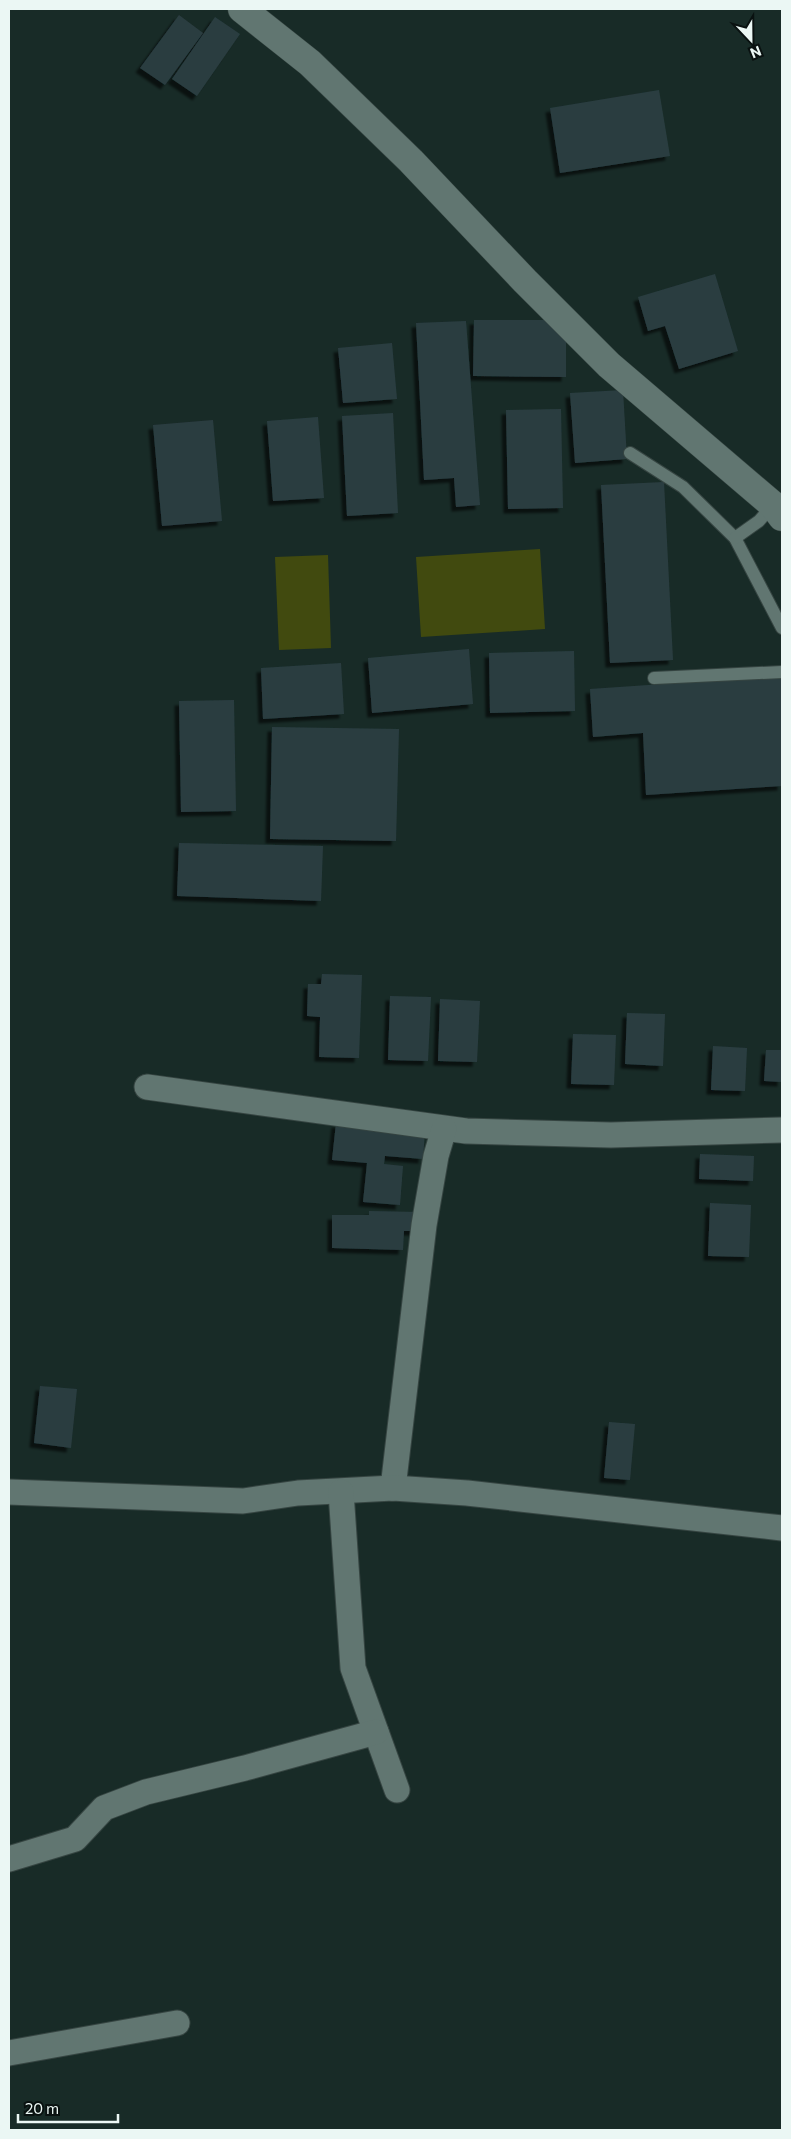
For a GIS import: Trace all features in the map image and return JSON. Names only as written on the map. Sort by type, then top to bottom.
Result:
[{"type":"street","points":[[242,9],[310,63],[411,160],[525,281],[609,365],[778,511]]},
{"type":"street","points":[[147,1087],[444,1129],[611,1135],[782,1130]]},
{"type":"street","points":[[393,1488],[424,1225],[436,1156],[444,1129]]},
{"type":"street","points":[[9,1492],[243,1501],[298,1494],[393,1488],[466,1493],[782,1528]]},
{"type":"street","points":[[341,1492],[353,1668],[397,1790]]},
{"type":"street","points":[[9,1859],[75,1839],[104,1808],[146,1792],[245,1768],[376,1732]]},
{"type":"street","points":[[9,2053],[177,2023]]},
{"type":"lane","points":[[630,454],[683,487],[735,538],[782,628]]},
{"type":"lane","points":[[735,538],[759,521],[778,511]]},
{"type":"lane","points":[[654,678],[782,672]]},
{"type":"green space","points":[[540,549],[545,629],[421,637],[416,557]]},
{"type":"green space","points":[[328,555],[331,648],[279,650],[275,557]]},
{"type":"building","points":[[179,15],[203,33],[165,85],[140,68]]},
{"type":"building","points":[[215,17],[240,34],[197,96],[172,79]]},
{"type":"building","points":[[659,90],[670,156],[560,173],[550,108]]},
{"type":"building","points":[[715,274],[738,351],[679,369],[665,326],[648,331],[638,297]]},
{"type":"building","points":[[474,320],[566,320],[566,377],[473,376]]},
{"type":"building","points":[[466,321],[480,505],[456,507],[454,478],[424,480],[416,323]]},
{"type":"building","points":[[392,343],[397,399],[343,403],[338,348]]},
{"type":"building","points":[[623,390],[627,459],[575,463],[570,393]]},
{"type":"building","points":[[561,409],[563,508],[508,509],[506,410]]},
{"type":"building","points":[[393,413],[398,513],[347,516],[342,416]]},
{"type":"building","points":[[318,417],[324,498],[273,501],[267,421]]},
{"type":"building","points":[[213,420],[222,521],[162,526],[153,425]]},
{"type":"building","points":[[664,482],[673,660],[610,663],[601,485]]},
{"type":"building","points":[[469,649],[473,704],[372,713],[368,658]]},
{"type":"building","points":[[574,651],[575,711],[490,713],[489,653]]},
{"type":"building","points":[[341,663],[344,714],[263,719],[261,668]]},
{"type":"building","points":[[782,676],[782,786],[646,795],[643,733],[593,737],[590,689]]},
{"type":"building","points":[[234,700],[236,811],[181,812],[179,701]]},
{"type":"building","points":[[272,727],[399,729],[396,841],[270,839]]},
{"type":"building","points":[[179,843],[323,846],[321,901],[177,896]]},
{"type":"building","points":[[322,974],[362,975],[359,1058],[319,1057],[320,1017],[307,1016],[308,984],[321,984]]},
{"type":"building","points":[[390,996],[431,997],[428,1061],[388,1060]]},
{"type":"building","points":[[440,999],[480,1001],[477,1062],[438,1061]]},
{"type":"building","points":[[627,1013],[665,1014],[663,1066],[625,1064]]},
{"type":"building","points":[[573,1034],[616,1035],[614,1085],[571,1084]]},
{"type":"building","points":[[713,1046],[747,1048],[745,1091],[711,1090]]},
{"type":"building","points":[[766,1050],[782,1050],[782,1082],[764,1081]]},
{"type":"building","points":[[336,1123],[425,1131],[423,1159],[385,1156],[384,1164],[403,1166],[400,1205],[363,1202],[367,1163],[332,1160]]},
{"type":"building","points":[[700,1154],[754,1156],[753,1181],[699,1179]]},
{"type":"building","points":[[710,1203],[751,1205],[749,1257],[708,1256]]},
{"type":"building","points":[[369,1211],[419,1212],[419,1231],[404,1231],[403,1250],[332,1248],[332,1215],[369,1215]]},
{"type":"building","points":[[40,1386],[77,1389],[71,1448],[34,1443]]},
{"type":"building","points":[[609,1422],[635,1424],[630,1480],[604,1478]]}]
